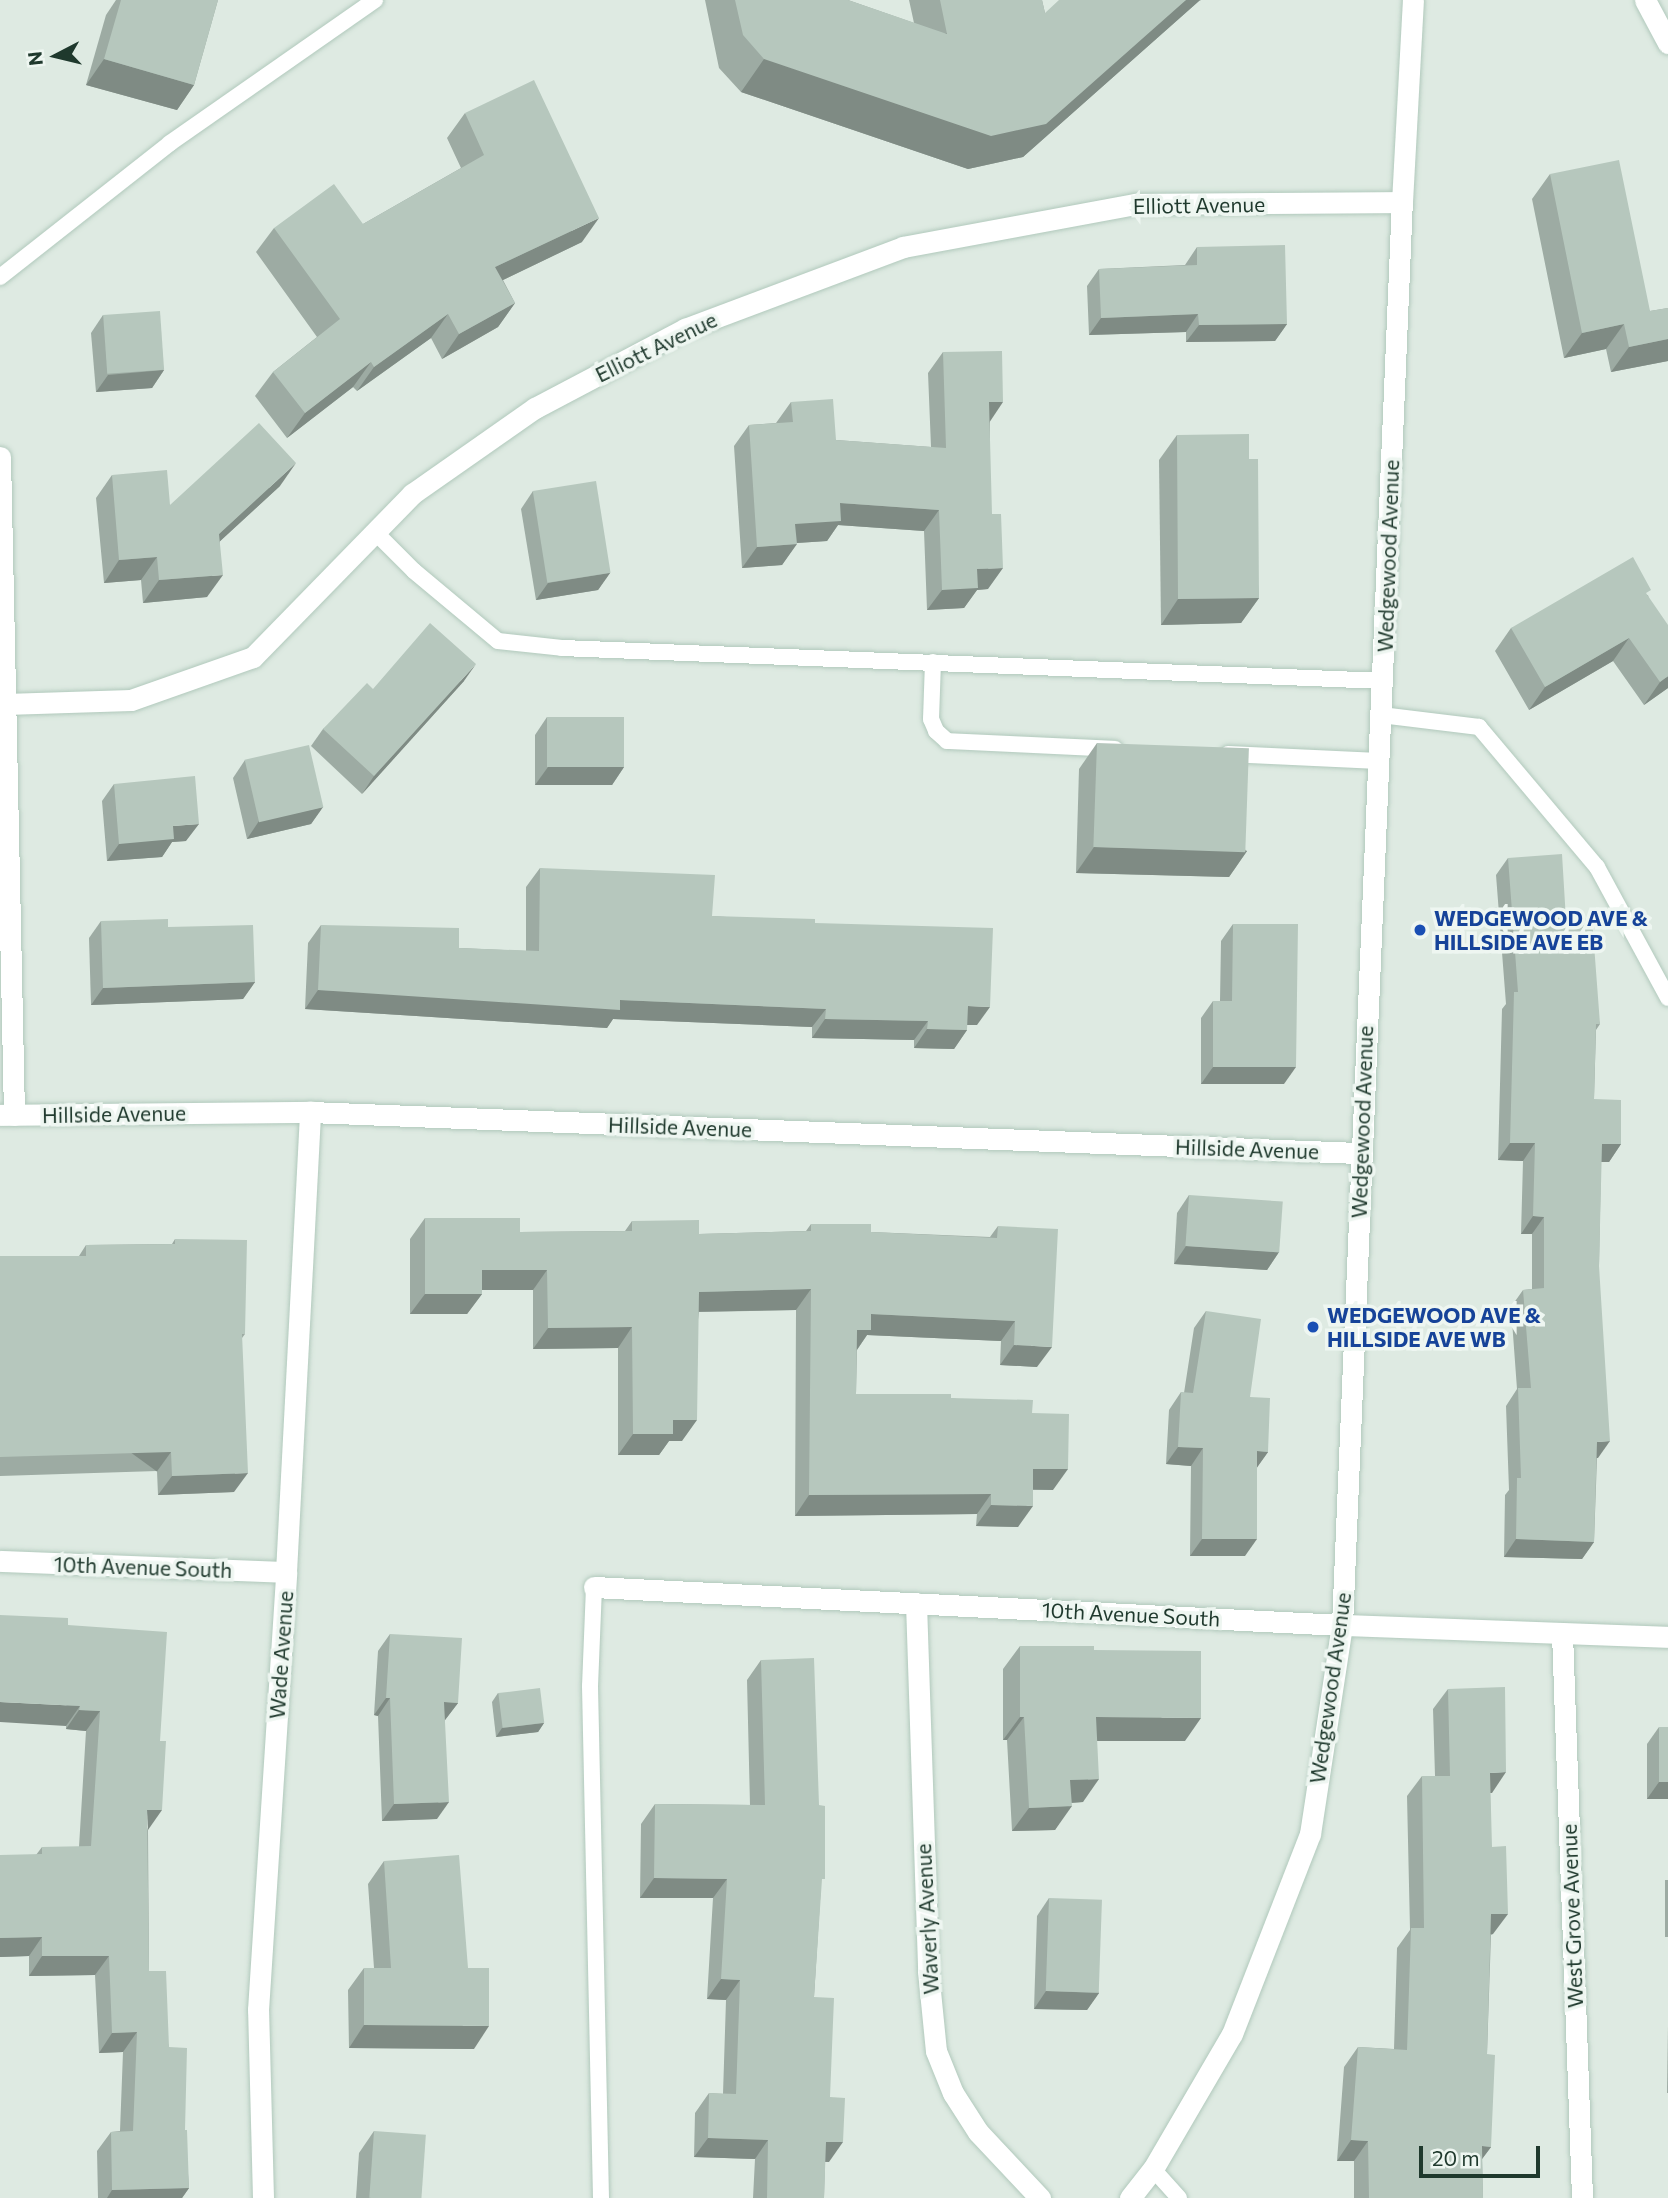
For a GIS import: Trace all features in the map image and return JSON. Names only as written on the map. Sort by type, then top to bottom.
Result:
[{"type":"street","name":"Wedgewood Avenue","points":[[1130,2198],[1153,2168],[1231,2034],[1310,1834],[1342,1625],[1360,1153],[1413,0]]},
{"type":"street","points":[[1644,0],[1668,43]]},
{"type":"street","name":"Elliott Avenue","points":[[5,704],[131,700],[253,657],[412,494],[535,408],[685,329],[903,247],[1136,204],[1402,202]]},
{"type":"street","points":[[0,457],[5,704],[7,1115]]},
{"type":"street","name":"Hillside Avenue","points":[[7,1115],[310,1112],[1360,1153]]},
{"type":"street","name":"Wade Avenue","points":[[263,2198],[258,2010],[286,1572],[310,1112]]},
{"type":"street","name":"10th Avenue South","points":[[0,1561],[286,1572]]},
{"type":"street","name":"10th Avenue South","points":[[594,1587],[1342,1625],[1668,1637]]},
{"type":"street","name":"Waverly Avenue","points":[[916,1603],[927,1957],[936,2051],[953,2093],[978,2132],[1041,2198]]},
{"type":"street","name":"West Grove Avenue","points":[[1562,1633],[1582,2198]]},
{"type":"lane","points":[[0,276],[170,142],[375,0]]},
{"type":"lane","points":[[376,533],[415,571],[498,641],[562,649],[1382,681]]},
{"type":"lane","points":[[933,662],[931,719],[936,731],[947,741],[1136,750]]},
{"type":"lane","points":[[1381,715],[1479,727],[1597,867],[1668,998]]},
{"type":"lane","points":[[1217,754],[1379,761]]},
{"type":"lane","points":[[594,1587],[590,1686],[601,2198]]},
{"type":"lane","points":[[1153,2168],[1179,2198]]},
{"type":"building","points":[[121,0],[218,0],[194,85],[104,59]]},
{"type":"building","points":[[735,0],[848,0],[947,34],[940,0],[1042,0],[1045,13],[1059,0],[1186,0],[1046,124],[991,136],[764,59],[743,35]]},
{"type":"building","points":[[534,80],[599,218],[495,267],[515,303],[459,334],[448,314],[374,367],[371,362],[305,413],[273,372],[340,319],[274,228],[334,184],[363,224],[484,155],[465,113]]},
{"type":"building","points":[[1619,160],[1650,311],[1668,308],[1668,339],[1629,347],[1624,324],[1582,333],[1550,174]]},
{"type":"building","points":[[1285,245],[1287,324],[1199,325],[1198,314],[1101,318],[1099,269],[1197,265],[1197,247]]},
{"type":"building","points":[[160,311],[164,370],[107,374],[103,315]]},
{"type":"building","points":[[1002,351],[1003,402],[989,402],[992,514],[1001,514],[1003,568],[977,569],[978,588],[942,590],[939,510],[840,503],[841,521],[795,524],[797,544],[757,547],[749,425],[793,422],[791,402],[833,399],[836,440],[946,448],[943,352]]},
{"type":"building","points":[[259,423],[296,463],[219,534],[223,575],[159,580],[157,557],[119,560],[112,475],[167,470],[170,505]]},
{"type":"building","points":[[1249,434],[1249,459],[1258,459],[1259,598],[1178,599],[1177,435]]},
{"type":"building","points":[[596,481],[611,573],[547,583],[533,491]]},
{"type":"building","points":[[1633,557],[1651,590],[1646,593],[1668,625],[1668,676],[1660,682],[1629,638],[1545,687],[1511,628]]},
{"type":"building","points":[[430,623],[476,664],[374,776],[323,729],[367,683],[373,689]]},
{"type":"building","points":[[547,717],[624,717],[624,767],[547,767]]},
{"type":"building","points":[[1097,743],[1249,748],[1245,852],[1093,847]]},
{"type":"building","points":[[309,745],[323,807],[259,822],[245,760]]},
{"type":"building","points":[[195,776],[199,824],[173,826],[174,839],[119,844],[114,784]]},
{"type":"building","points":[[1562,854],[1566,920],[1592,918],[1600,1024],[1596,1024],[1594,1099],[1621,1100],[1621,1144],[1602,1144],[1599,1266],[1610,1441],[1597,1442],[1594,1542],[1516,1539],[1517,1478],[1521,1478],[1518,1388],[1531,1388],[1523,1290],[1544,1288],[1544,1217],[1533,1216],[1535,1143],[1510,1143],[1514,992],[1518,992],[1508,858]]},
{"type":"building","points":[[540,868],[715,875],[712,916],[815,919],[815,923],[993,928],[990,1007],[968,1006],[967,1030],[927,1029],[928,1021],[825,1019],[826,1009],[620,1000],[620,1010],[318,990],[321,925],[459,928],[459,948],[539,951]]},
{"type":"building","points":[[168,919],[168,927],[253,925],[255,982],[103,988],[101,921]]},
{"type":"building","points":[[1233,924],[1298,924],[1296,1067],[1213,1067],[1213,1001],[1232,1001]]},
{"type":"building","points":[[1189,1195],[1283,1202],[1279,1252],[1185,1246]]},
{"type":"building","points":[[425,1218],[520,1218],[520,1232],[632,1231],[632,1221],[699,1220],[699,1234],[811,1231],[811,1224],[871,1224],[871,1232],[997,1238],[998,1226],[1058,1229],[1052,1347],[1014,1345],[1015,1321],[871,1314],[871,1330],[857,1330],[856,1394],[951,1394],[951,1398],[1033,1400],[1032,1413],[1069,1414],[1068,1469],[1033,1469],[1033,1506],[991,1505],[991,1494],[809,1495],[811,1289],[699,1292],[697,1420],[673,1420],[673,1434],[633,1434],[632,1327],[548,1328],[547,1270],[482,1270],[482,1294],[425,1294]]},
{"type":"building","points":[[175,1239],[247,1240],[245,1334],[242,1334],[248,1473],[172,1476],[171,1452],[0,1457],[0,1256],[86,1256],[86,1245],[175,1244]]},
{"type":"building","points":[[1206,1311],[1261,1319],[1250,1397],[1270,1398],[1268,1452],[1257,1451],[1257,1539],[1202,1539],[1203,1448],[1178,1447],[1181,1392],[1193,1393]]},
{"type":"building","points":[[0,1615],[68,1618],[68,1625],[167,1632],[160,1741],[166,1741],[162,1810],[147,1810],[149,1971],[166,1971],[169,2047],[187,2048],[185,2130],[189,2188],[112,2190],[111,2132],[133,2131],[137,2032],[112,2033],[109,1956],[42,1956],[42,1937],[0,1938],[0,1855],[42,1854],[42,1847],[91,1846],[100,1711],[79,1710],[80,1706],[0,1702]]},
{"type":"building","points":[[390,1634],[462,1638],[458,1703],[444,1702],[449,1802],[394,1804],[390,1698],[386,1698]]},
{"type":"building","points":[[1020,1646],[1201,1651],[1201,1718],[1096,1717],[1099,1779],[1070,1780],[1072,1806],[1029,1808],[1024,1717],[1020,1717]]},
{"type":"building","points":[[814,1658],[819,1805],[825,1806],[825,1879],[822,1879],[814,1997],[834,1998],[830,2097],[845,2098],[843,2142],[826,2142],[824,2198],[767,2198],[768,2140],[708,2138],[709,2093],[736,2094],[740,1980],[721,1979],[727,1879],[654,1878],[655,1804],[765,1805],[761,1660]]},
{"type":"building","points":[[1505,1687],[1506,1772],[1490,1773],[1492,1847],[1506,1846],[1508,1914],[1491,1914],[1487,2054],[1495,2055],[1491,2147],[1482,2146],[1483,2198],[1369,2198],[1368,2141],[1351,2140],[1358,2047],[1407,2050],[1411,1928],[1424,1928],[1422,1776],[1450,1776],[1448,1689]]},
{"type":"building","points":[[540,1688],[544,1723],[503,1728],[498,1693]]},
{"type":"building","points":[[1659,1727],[1668,1727],[1668,1782],[1659,1782]]},
{"type":"building","points":[[459,1855],[468,1968],[489,1968],[489,2026],[364,2025],[364,1968],[391,1968],[384,1861]]},
{"type":"building","points":[[1049,1898],[1102,1900],[1099,1993],[1046,1991]]},
{"type":"building","points":[[374,2131],[426,2135],[421,2198],[369,2198]]},
{"type":"place","name":"WEDGEWOOD AVE & HILLSIDE AVE EB","points":[[1420,930]]},
{"type":"place","name":"WEDGEWOOD AVE & HILLSIDE AVE WB","points":[[1313,1327]]}]
